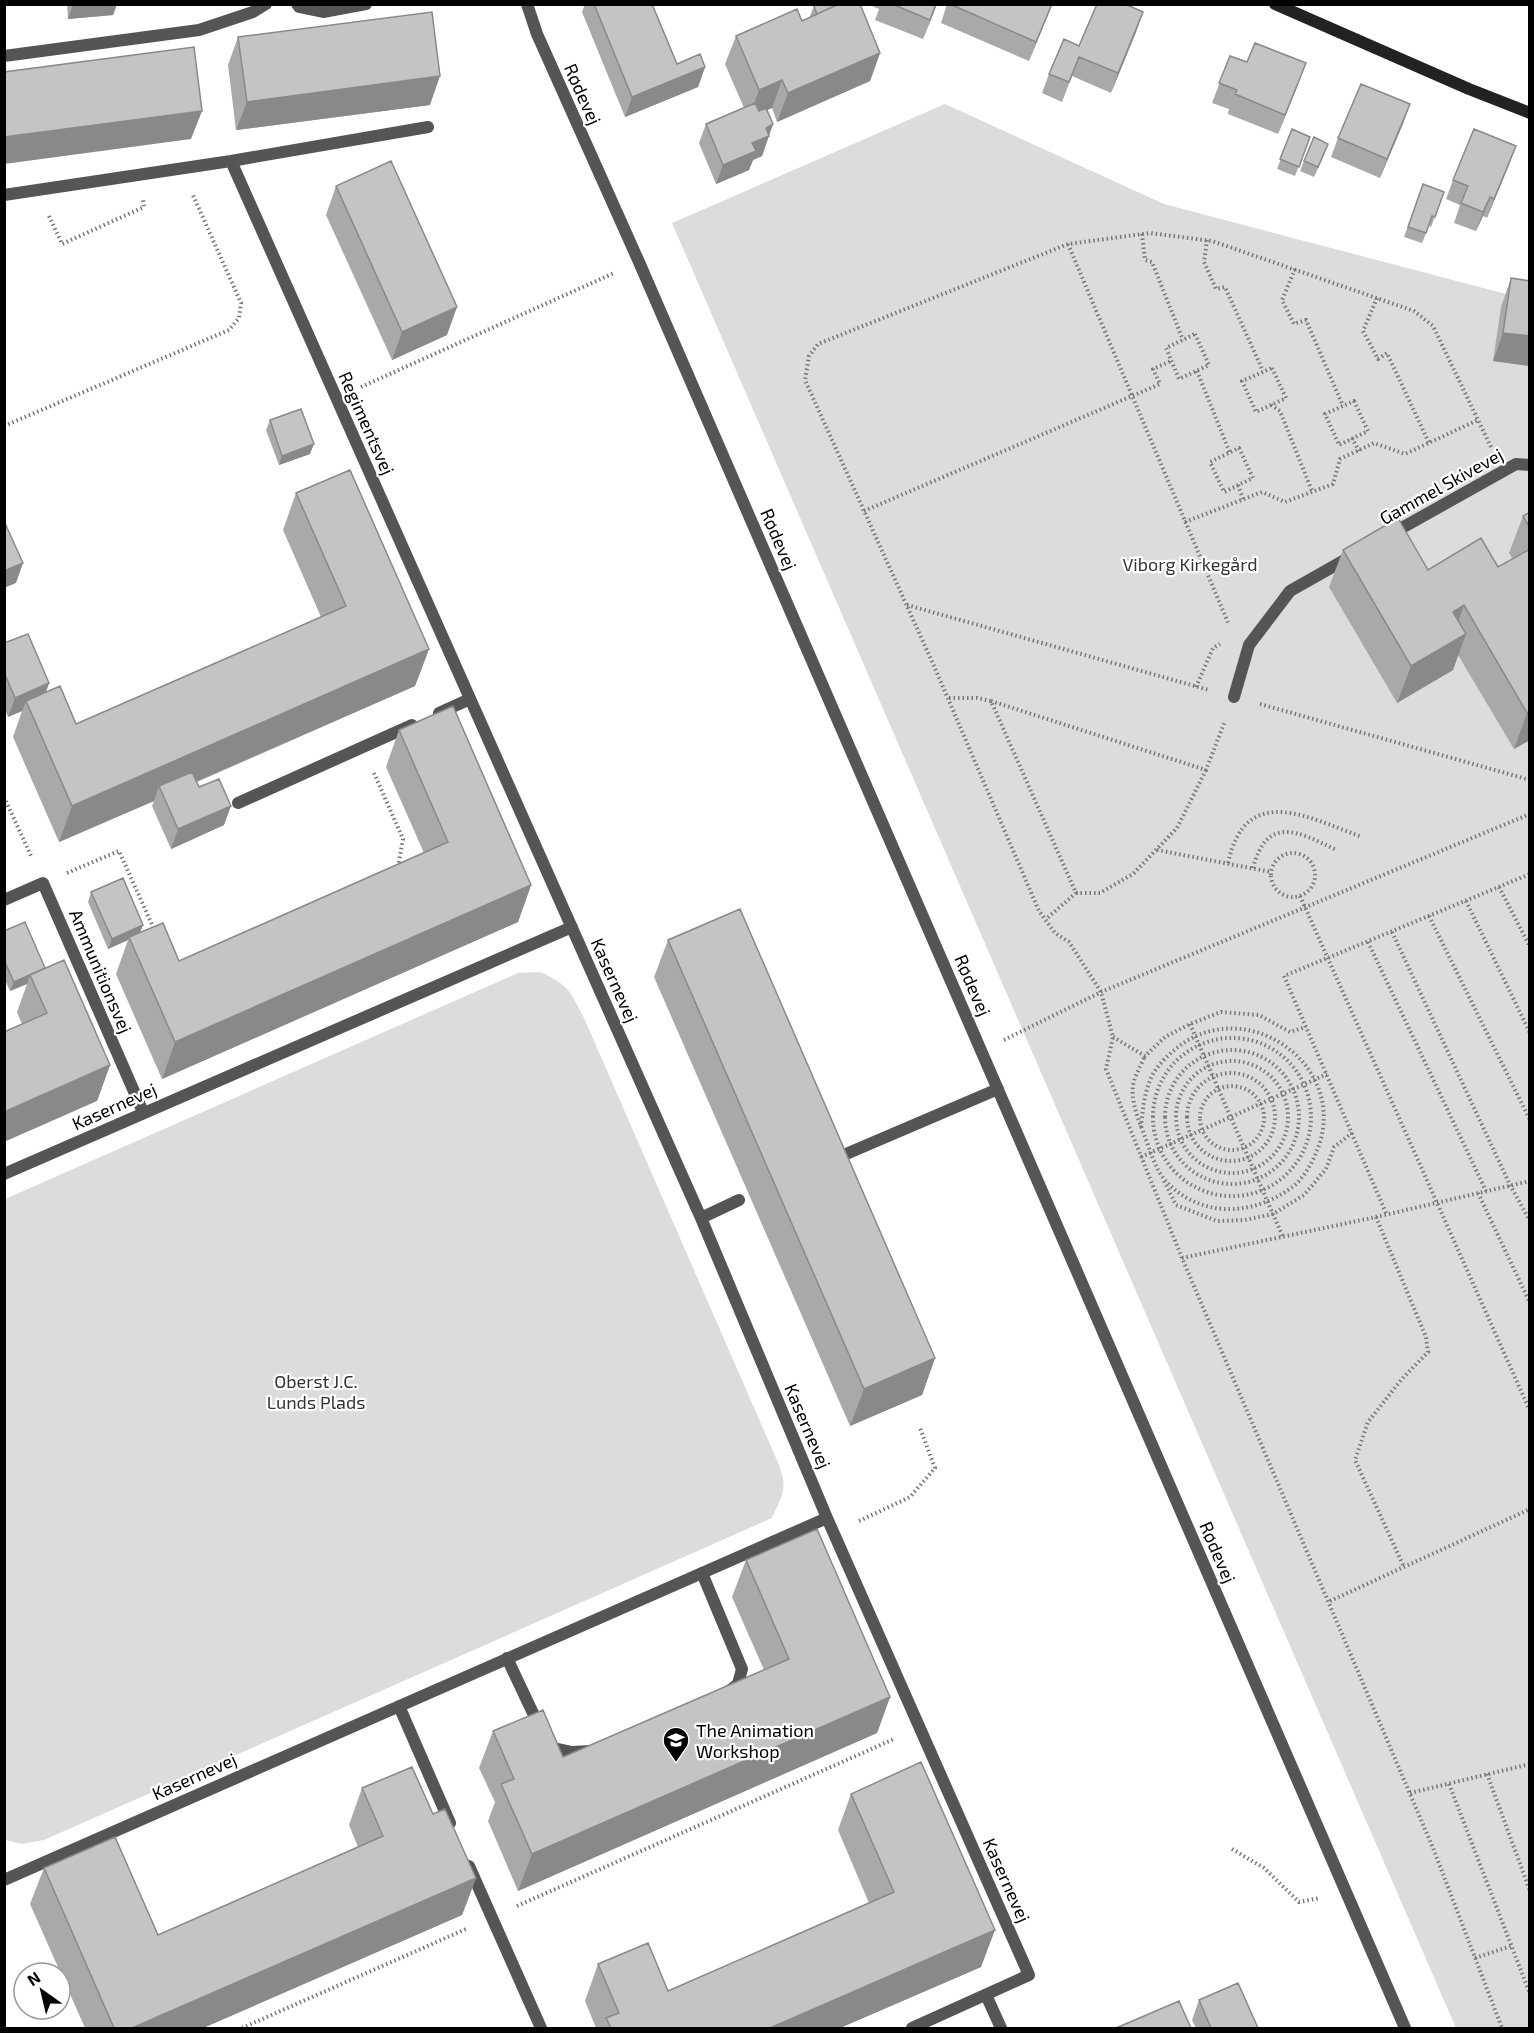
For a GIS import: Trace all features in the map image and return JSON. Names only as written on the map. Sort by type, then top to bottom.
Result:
[{"type":"main road","points":[[1275,4],[1469,89],[1530,113]]},
{"type":"street","points":[[4,56],[199,30],[253,12],[266,4]]},
{"type":"street","points":[[297,4],[299,7],[323,12],[366,4]]},
{"type":"street","name":"Rødevej","points":[[527,4],[537,34],[639,262],[1405,2028]]},
{"type":"street","points":[[4,195],[231,161],[428,127]]},
{"type":"street","name":"Regimentsvej","points":[[231,161],[572,927]]},
{"type":"street","name":"Gammel Skivevej","points":[[1381,540],[1516,464],[1530,465]]},
{"type":"street","points":[[1234,697],[1249,645],[1290,591],[1361,551]]},
{"type":"street","points":[[238,803],[470,699]]},
{"type":"street","points":[[4,900],[43,883]]},
{"type":"street","name":"Ammunitionsvej","points":[[43,883],[142,1112]]},
{"type":"street","name":"Kasernevej","points":[[4,1174],[142,1112],[572,927],[701,1218],[827,1518],[1029,1976],[912,2028]]},
{"type":"street","points":[[831,1161],[998,1089]]},
{"type":"street","points":[[701,1218],[738,1200]]},
{"type":"street","name":"Kasernevej","points":[[4,1880],[827,1518]]},
{"type":"street","points":[[702,1573],[742,1669],[738,1684],[717,1700]]},
{"type":"street","points":[[507,1658],[549,1747],[572,1752],[588,1752],[599,1748]]},
{"type":"street","points":[[399,1706],[455,1833]]},
{"type":"street","points":[[464,1854],[541,2028]]},
{"type":"street","points":[[987,1995],[1001,2028]]},
{"type":"path","points":[[4,426],[229,330],[239,318],[241,303],[181,169]]},
{"type":"path","points":[[37,190],[62,244],[144,207],[140,175]]},
{"type":"path","points":[[1502,2028],[1410,1793],[1182,1258],[1106,1069],[1113,1037],[1101,992],[1069,942],[1055,933],[1039,911],[948,698],[805,380],[809,356],[818,344],[1068,244],[1150,233],[1207,240],[1414,311],[1433,326],[1503,472]]},
{"type":"path","points":[[1142,234],[1144,260],[1152,262],[1183,340]]},
{"type":"path","points":[[1207,240],[1204,262],[1216,289],[1225,287],[1263,371]]},
{"type":"path","points":[[1068,244],[1234,638],[1249,645]]},
{"type":"path","points":[[336,398],[639,262]]},
{"type":"path","points":[[1295,269],[1282,300],[1294,324],[1306,320],[1343,406]]},
{"type":"path","points":[[1377,298],[1363,331],[1378,359],[1387,353],[1429,443]]},
{"type":"path","points":[[1195,334],[1209,365],[1179,379],[1171,361],[1166,348],[1195,334]]},
{"type":"path","points":[[864,511],[1160,384],[1154,369],[1171,361]]},
{"type":"path","points":[[1272,368],[1286,398],[1256,412],[1242,381],[1263,371],[1272,368]]},
{"type":"path","points":[[1197,371],[1230,453]]},
{"type":"path","points":[[1354,401],[1368,431],[1339,445],[1325,414],[1343,406],[1354,401]]},
{"type":"path","points":[[1270,405],[1280,411],[1312,491]]},
{"type":"path","points":[[1185,522],[1262,492],[1285,502],[1333,484],[1341,459],[1374,443],[1405,454],[1478,420]]},
{"type":"path","points":[[1352,438],[1359,451]]},
{"type":"path","points":[[1239,448],[1253,478],[1238,486],[1224,492],[1210,462],[1239,448]]},
{"type":"path","points":[[1238,486],[1243,499]]},
{"type":"path","points":[[1196,687],[1213,648],[1234,638]]},
{"type":"path","points":[[1046,920],[1076,893],[1100,893],[1133,874],[1177,828],[1206,771],[1234,697]]},
{"type":"path","points":[[948,698],[977,698],[991,701],[1206,771]]},
{"type":"path","points":[[991,701],[1076,893]]},
{"type":"path","points":[[363,747],[403,839],[397,872]]},
{"type":"path","points":[[4,797],[43,883],[119,851],[156,934]]},
{"type":"path","points":[[1228,863],[1233,842],[1249,823],[1263,813],[1291,812],[1362,837]]},
{"type":"path","points":[[982,1051],[1101,992],[1530,814]]},
{"type":"path","points":[[1252,868],[1258,850],[1271,836],[1291,831],[1313,838],[1336,850]]},
{"type":"path","points":[[1156,850],[1271,872]]},
{"type":"path","points":[[1290,853],[1304,856],[1313,866],[1315,873],[1311,887],[1300,896],[1285,895],[1279,892],[1274,886],[1271,872],[1277,859],[1290,853]]},
{"type":"path","points":[[1386,1213],[1284,976],[1530,874]]},
{"type":"path","points":[[1499,887],[1530,947]]},
{"type":"path","points":[[1300,896],[1530,1411]]},
{"type":"path","points":[[1466,901],[1530,1033]]},
{"type":"path","points":[[1429,916],[1530,1120]]},
{"type":"path","points":[[1392,932],[1510,1185],[1530,1221]]},
{"type":"path","points":[[1368,942],[1486,1191]]},
{"type":"path","points":[[1306,1027],[1290,1032],[1259,1015],[1221,1012],[1165,1037],[1145,1056],[1134,1082],[1132,1102],[1150,1152],[1176,1205],[1216,1221],[1245,1220],[1273,1214],[1304,1195],[1326,1169],[1334,1147],[1352,1132]]},
{"type":"path","points":[[1190,1024],[1283,1237]]},
{"type":"path","points":[[1141,1127],[1144,1097],[1154,1073],[1174,1049],[1195,1036],[1222,1028],[1250,1030],[1277,1039],[1299,1057],[1315,1079],[1323,1108],[1322,1137],[1312,1165],[1293,1187],[1268,1203],[1240,1210],[1211,1208],[1185,1197],[1163,1178]]},
{"type":"path","points":[[1113,1037],[1145,1056]]},
{"type":"path","points":[[1223,1038],[1248,1039],[1271,1047],[1291,1063],[1305,1084],[1311,1108],[1310,1134],[1301,1157],[1285,1177],[1263,1190],[1239,1196],[1214,1194],[1191,1185],[1172,1169],[1159,1149],[1153,1125],[1154,1100],[1164,1078],[1179,1058],[1199,1045],[1223,1038]]},
{"type":"path","points":[[1224,1050],[1245,1051],[1265,1058],[1282,1072],[1293,1089],[1299,1110],[1298,1131],[1290,1151],[1276,1168],[1258,1179],[1238,1184],[1217,1183],[1197,1174],[1181,1162],[1170,1144],[1165,1123],[1166,1103],[1180,1076],[1204,1056],[1224,1050]]},
{"type":"path","points":[[1225,1061],[1243,1062],[1259,1068],[1273,1079],[1283,1094],[1287,1111],[1287,1129],[1284,1137],[1269,1159],[1253,1169],[1236,1173],[1219,1172],[1203,1165],[1189,1154],[1180,1140],[1176,1114],[1183,1089],[1194,1076],[1209,1066],[1225,1061]]},
{"type":"path","points":[[1240,1073],[1254,1078],[1272,1099],[1275,1126],[1270,1140],[1249,1158],[1235,1161],[1221,1160],[1203,1150],[1191,1135],[1187,1121],[1188,1108],[1193,1095],[1213,1076],[1240,1073]]},
{"type":"path","points":[[1141,1157],[1326,1074]]},
{"type":"path","points":[[1238,1087],[1247,1089],[1261,1104],[1264,1124],[1260,1134],[1244,1147],[1224,1149],[1208,1138],[1203,1129],[1201,1110],[1218,1089],[1238,1087]]},
{"type":"path","points":[[1182,1258],[1376,1217],[1530,1181]]},
{"type":"path","points":[[1478,1193],[1530,1304]]},
{"type":"path","points":[[1376,1217],[1426,1337],[1428,1352],[1401,1380],[1368,1422],[1355,1460],[1404,1567]]},
{"type":"path","points":[[834,1533],[910,1497],[935,1468],[920,1428]]},
{"type":"path","points":[[1330,1601],[1530,1509]]},
{"type":"path","points":[[242,2028],[920,1727]]},
{"type":"path","points":[[1410,1793],[1530,1764]]},
{"type":"path","points":[[1487,1774],[1530,1891]]},
{"type":"path","points":[[1449,1784],[1530,1994]]},
{"type":"path","points":[[1232,1849],[1264,1868],[1299,1902],[1346,1892]]},
{"type":"path","points":[[1475,1958],[1511,1946]]},
{"type":"green space","name":"Viborg Kirkegård","points":[[945,104],[1164,204],[1529,300],[1529,2028],[1456,2028],[672,223]]},
{"type":"green space","name":"Oberst J.C. Lunds Plads","points":[[540,972],[568,990],[584,1018],[776,1458],[782,1475],[783,1488],[772,1518],[44,1840],[22,1844],[5,1840],[5,1199],[518,973]]},
{"type":"building","points":[[594,4],[652,4],[677,64],[700,54],[705,67],[632,97]]},
{"type":"building","points":[[839,4],[817,14],[814,6]]},
{"type":"building","points":[[839,4],[860,4],[880,53],[788,93],[782,80],[759,90],[736,36],[797,9],[802,21]]},
{"type":"building","points":[[892,4],[936,4],[930,20]]},
{"type":"building","points":[[950,4],[1052,4],[1036,42]]},
{"type":"building","points":[[1097,4],[1125,4],[1143,12],[1118,73],[1079,57],[1069,82],[1049,74],[1064,39],[1079,46]]},
{"type":"building","points":[[432,12],[440,76],[247,102],[238,37]]},
{"type":"building","points":[[1255,43],[1306,63],[1285,115],[1235,94],[1237,90],[1219,83],[1230,56],[1247,62]]},
{"type":"building","points":[[194,47],[202,111],[4,137],[4,72]]},
{"type":"building","points":[[1361,84],[1410,104],[1387,159],[1338,138]]},
{"type":"building","points":[[755,103],[759,111],[766,108],[773,124],[766,128],[769,136],[752,143],[756,151],[723,165],[706,124]]},
{"type":"building","points":[[1292,129],[1310,137],[1299,167],[1280,159]]},
{"type":"building","points":[[1474,129],[1516,146],[1494,199],[1490,197],[1483,212],[1461,203],[1468,186],[1453,180]]},
{"type":"building","points":[[1314,137],[1328,144],[1318,167],[1304,161]]},
{"type":"building","points":[[391,161],[457,307],[402,332],[336,186]]},
{"type":"building","points":[[1423,184],[1444,192],[1435,217],[1432,216],[1426,233],[1408,227]]},
{"type":"building","points":[[1511,278],[1530,281],[1530,336],[1503,333]]},
{"type":"building","points":[[301,409],[314,444],[282,456],[270,420]]},
{"type":"building","points":[[350,470],[429,649],[72,806],[26,701],[60,686],[76,724],[346,606],[296,493]]},
{"type":"building","points":[[1530,512],[1530,528],[1523,516]]},
{"type":"building","points":[[1398,518],[1428,570],[1481,538],[1498,567],[1530,549],[1530,711],[1527,713],[1464,605],[1453,612],[1466,634],[1411,666],[1343,550]]},
{"type":"building","points":[[4,521],[23,563],[4,571]]},
{"type":"building","points":[[28,634],[49,683],[15,698],[4,672],[4,643]]},
{"type":"building","points":[[453,706],[531,885],[175,1042],[129,937],[163,923],[179,961],[448,842],[399,730]]},
{"type":"building","points":[[192,772],[199,787],[219,779],[231,806],[178,829],[159,786]]},
{"type":"building","points":[[123,878],[143,925],[112,939],[91,892]]},
{"type":"building","points":[[740,909],[935,1358],[864,1389],[668,940]]},
{"type":"building","points":[[25,922],[45,968],[14,982],[4,960],[4,931]]},
{"type":"building","points":[[64,960],[110,1065],[4,1112],[4,1032],[47,1013],[30,975]]},
{"type":"building","points":[[817,1529],[890,1697],[532,1854],[501,1784],[514,1779],[493,1731],[543,1710],[563,1757],[789,1659],[746,1560]]},
{"type":"building","points":[[921,1762],[995,1930],[770,2028],[611,2028],[606,2018],[619,2013],[598,1964],[648,1943],[668,1991],[894,1892],[851,1794]]},
{"type":"building","points":[[412,1767],[433,1814],[445,1809],[476,1878],[132,2028],[114,2028],[44,1868],[115,1837],[158,1935],[383,1836],[362,1788]]},
{"type":"building","points":[[1238,1983],[1258,2028],[1211,2028],[1199,2000]]},
{"type":"building","points":[[1179,2001],[1191,2028],[1116,2028]]},
{"type":"place","name":"The Animation Workshop","points":[[676,1763]]}]
